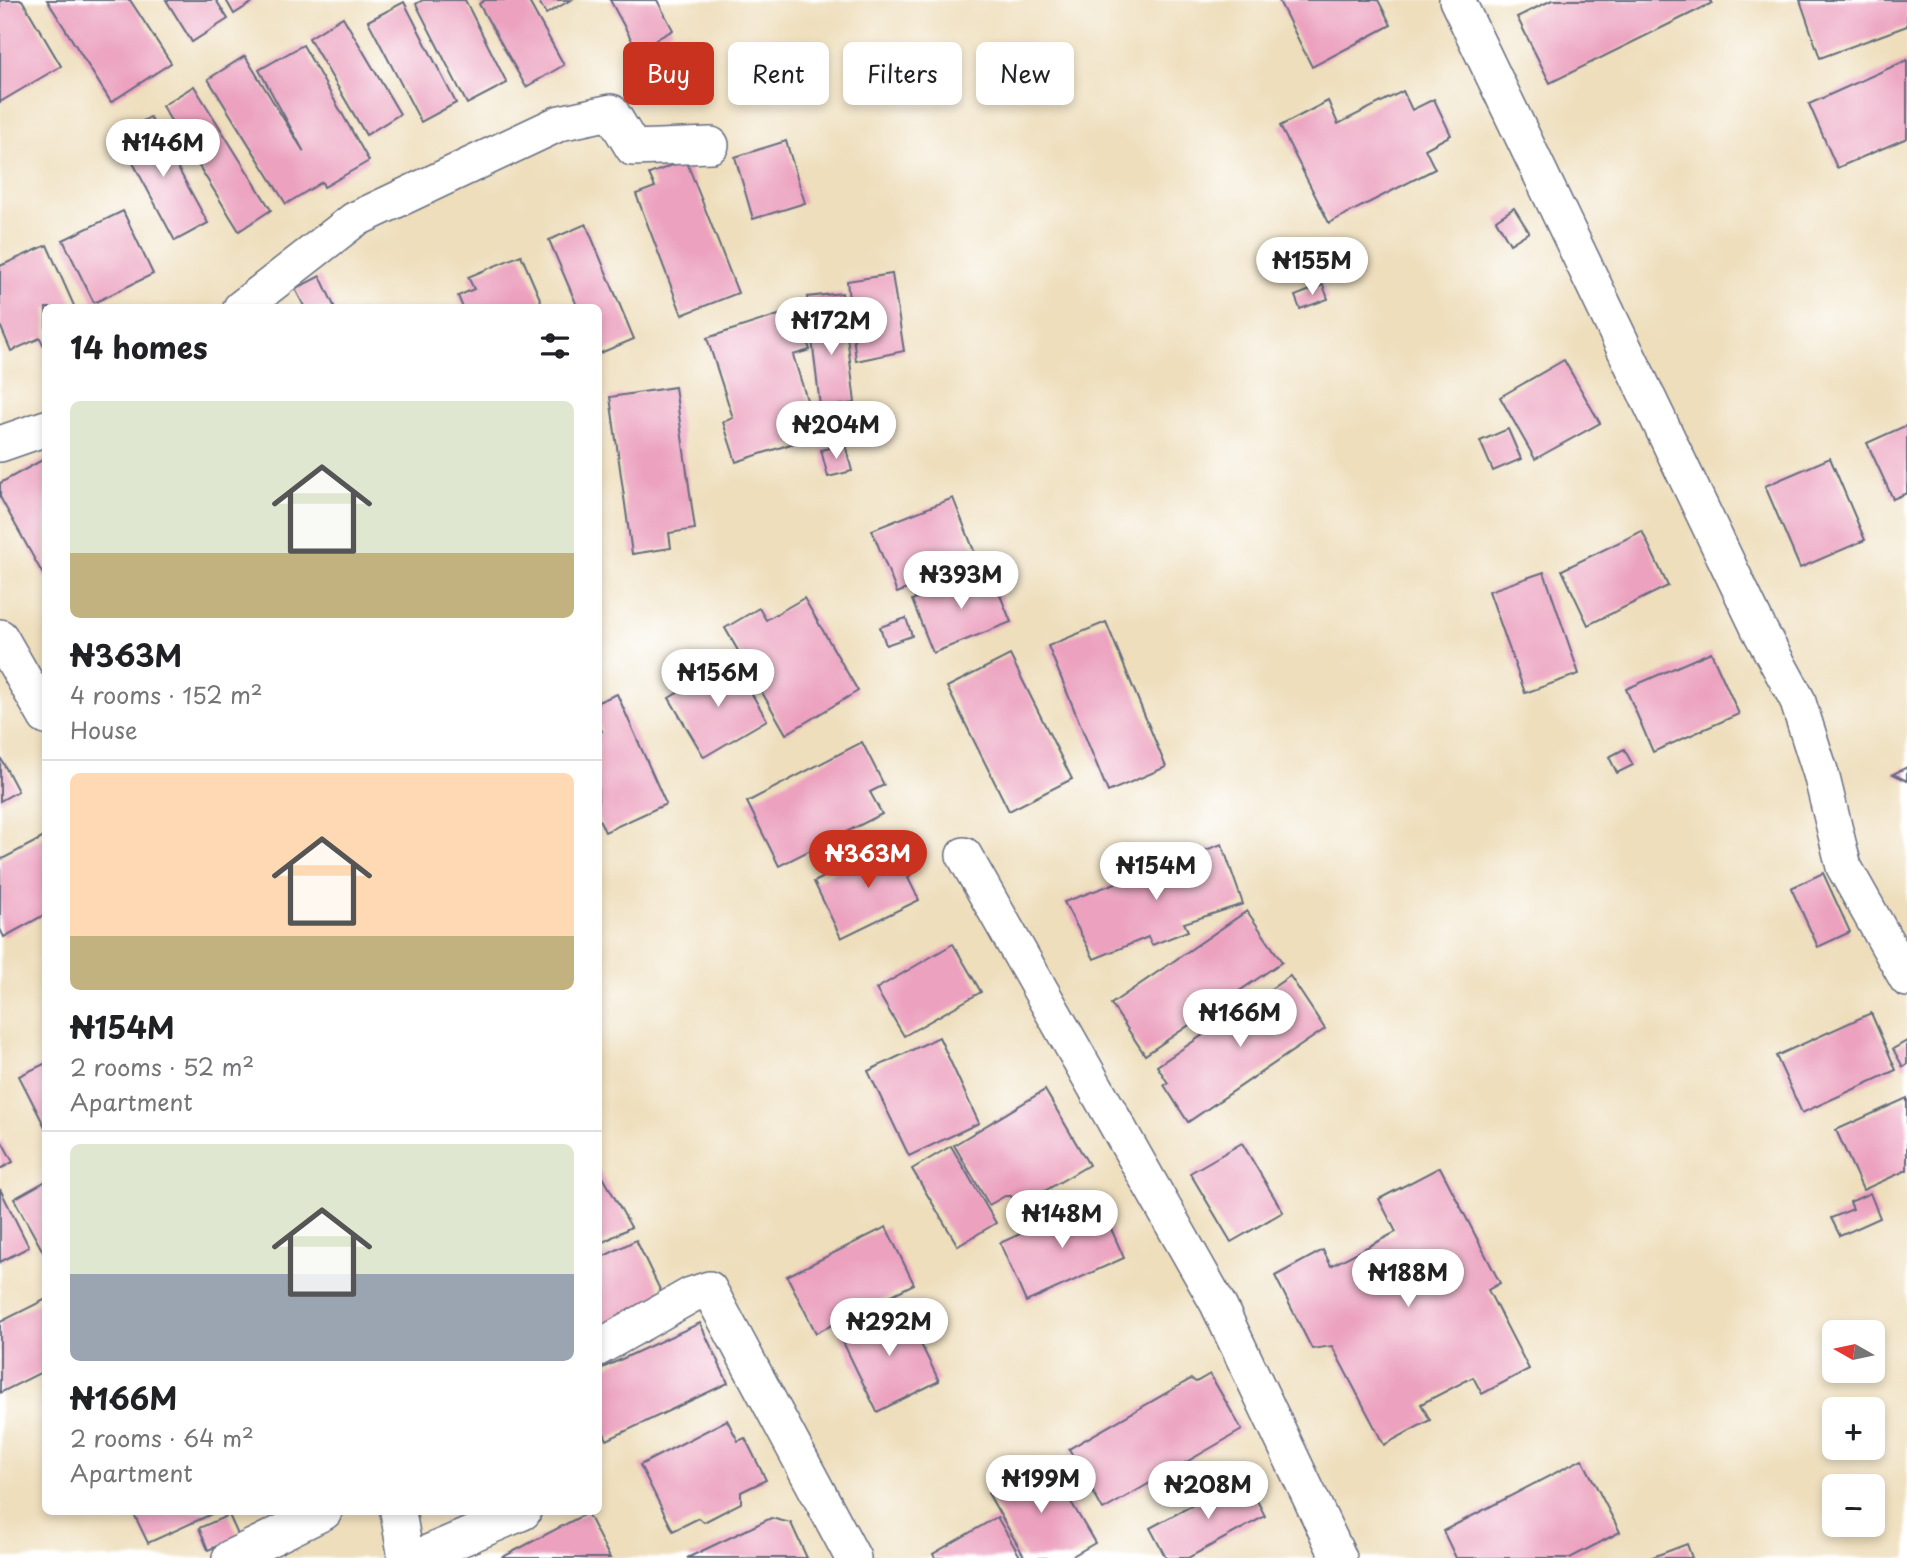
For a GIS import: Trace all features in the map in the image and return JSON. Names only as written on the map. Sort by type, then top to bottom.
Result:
[{"type":"street","points":[[1457,0],[1759,629],[1797,699],[1821,774],[1844,867],[1907,979]]},
{"type":"street","points":[[246,304],[354,220],[560,123],[611,111],[633,148],[711,145]]},
{"type":"street","points":[[0,444],[42,429]]},
{"type":"street","points":[[0,637],[42,710]]},
{"type":"street","points":[[964,855],[1218,1304],[1339,1558]]},
{"type":"street","points":[[602,1346],[691,1295],[709,1289],[853,1558]]},
{"type":"street","points":[[230,1558],[318,1515]]},
{"type":"street","points":[[399,1515],[406,1558]]},
{"type":"street","points":[[416,1558],[516,1515]]},
{"type":"building","points":[[22,0],[61,66],[0,102],[0,1]]},
{"type":"building","points":[[47,0],[130,0],[171,63],[111,102]]},
{"type":"building","points":[[166,0],[216,0],[228,19],[192,42]]},
{"type":"building","points":[[226,0],[256,0],[234,14]]},
{"type":"building","points":[[423,0],[465,0],[507,83],[467,104],[416,4]]},
{"type":"building","points":[[485,0],[528,0],[564,65],[526,87],[479,4]]},
{"type":"building","points":[[538,0],[571,0],[546,14]]},
{"type":"building","points":[[610,0],[657,0],[673,30],[651,42],[633,42]]},
{"type":"building","points":[[1280,0],[1378,0],[1391,25],[1312,67]]},
{"type":"building","points":[[1552,0],[1710,0],[1712,3],[1550,83],[1517,17]]},
{"type":"building","points":[[1800,0],[1907,0],[1907,26],[1820,58]]},
{"type":"building","points":[[404,2],[456,103],[421,122],[368,21]]},
{"type":"building","points":[[343,17],[400,114],[366,135],[309,38]]},
{"type":"building","points":[[303,45],[369,161],[324,187],[322,182],[286,204],[208,79],[245,56],[304,152],[259,70]]},
{"type":"building","points":[[1907,60],[1907,138],[1837,168],[1809,104]]},
{"type":"building","points":[[194,86],[271,210],[239,231],[162,106]]},
{"type":"building","points":[[1403,91],[1412,110],[1434,99],[1451,135],[1425,149],[1435,169],[1329,223],[1280,126],[1328,101],[1338,124]]},
{"type":"building","points":[[150,117],[208,223],[175,241],[118,135]]},
{"type":"building","points":[[786,141],[805,203],[753,219],[735,157]]},
{"type":"building","points":[[686,160],[738,293],[682,315],[636,194],[655,187],[649,174]]},
{"type":"building","points":[[1514,208],[1529,232],[1510,244],[1496,220]]},
{"type":"building","points":[[123,211],[153,274],[94,303],[63,240]]},
{"type":"building","points":[[586,224],[634,339],[602,352],[602,304],[576,304],[549,240]]},
{"type":"building","points":[[47,245],[73,304],[42,304],[42,342],[40,338],[11,351],[0,325],[0,266]]},
{"type":"building","points":[[521,255],[542,304],[461,304],[458,296],[474,289],[468,277]]},
{"type":"building","points":[[892,274],[904,351],[856,361],[847,281]]},
{"type":"building","points":[[320,276],[333,304],[303,304],[295,289]]},
{"type":"building","points":[[1323,285],[1328,299],[1300,309],[1295,296]]},
{"type":"building","points":[[842,293],[855,403],[839,405],[842,428],[823,431],[807,297]]},
{"type":"building","points":[[797,309],[810,350],[793,355],[818,435],[736,462],[723,422],[733,418],[707,338]]},
{"type":"building","points":[[1564,360],[1600,423],[1535,459],[1500,397]]},
{"type":"building","points":[[675,387],[695,529],[669,533],[671,548],[632,554],[610,397]]},
{"type":"building","points":[[1907,425],[1907,493],[1893,499],[1867,443]]},
{"type":"building","points":[[1508,429],[1521,459],[1493,471],[1480,441]]},
{"type":"building","points":[[845,444],[852,471],[828,477],[821,450]]},
{"type":"building","points":[[1830,458],[1865,540],[1800,568],[1765,486]]},
{"type":"building","points":[[42,460],[42,573],[0,497],[0,483]]},
{"type":"building","points":[[953,498],[978,561],[897,593],[872,530]]},
{"type":"building","points":[[1642,531],[1668,586],[1588,625],[1562,570]]},
{"type":"building","points":[[989,568],[1011,622],[933,653],[912,600]]},
{"type":"building","points":[[1544,572],[1579,674],[1525,693],[1489,591]]},
{"type":"building","points":[[804,598],[858,691],[786,734],[725,628],[759,608],[766,620]]},
{"type":"building","points":[[906,618],[912,636],[886,645],[880,627]]},
{"type":"building","points":[[1106,622],[1166,767],[1108,792],[1048,646]]},
{"type":"building","points":[[1711,652],[1739,714],[1653,752],[1626,689]]},
{"type":"building","points":[[1010,655],[1072,779],[1009,811],[947,687]]},
{"type":"building","points":[[732,660],[767,720],[704,757],[669,698]]},
{"type":"building","points":[[617,694],[666,804],[605,832],[602,826],[602,700]]},
{"type":"building","points":[[862,742],[884,785],[870,792],[882,814],[779,866],[747,802]]},
{"type":"building","points":[[1624,749],[1633,765],[1617,773],[1609,757]]},
{"type":"building","points":[[0,757],[18,791],[0,801]]},
{"type":"building","points":[[1907,767],[1907,781],[1893,774]]},
{"type":"building","points":[[42,838],[42,916],[4,937],[0,929],[0,860]]},
{"type":"building","points":[[896,841],[912,873],[908,878],[919,900],[841,938],[814,882]]},
{"type":"building","points":[[1222,844],[1243,904],[1184,923],[1188,931],[1152,945],[1148,937],[1094,959],[1064,902]]},
{"type":"building","points":[[1823,873],[1850,932],[1818,947],[1791,888]]},
{"type":"building","points":[[1247,911],[1282,962],[1145,1055],[1111,1004]]},
{"type":"building","points":[[953,944],[981,992],[904,1036],[876,989]]},
{"type":"building","points":[[1290,976],[1325,1029],[1188,1122],[1164,1085],[1168,1083],[1157,1066]]},
{"type":"building","points":[[1871,1013],[1896,1070],[1802,1113],[1776,1056]]},
{"type":"building","points":[[939,1037],[979,1123],[909,1156],[868,1071]]},
{"type":"building","points":[[1907,1041],[1907,1065],[1903,1067],[1893,1049]]},
{"type":"building","points":[[42,1065],[42,1121],[19,1076]]},
{"type":"building","points":[[1045,1090],[1089,1165],[1017,1207],[1011,1196],[1005,1196],[989,1205],[954,1145]]},
{"type":"building","points":[[1907,1098],[1907,1170],[1863,1190],[1836,1130]]},
{"type":"building","points":[[0,1138],[13,1162],[0,1169]]},
{"type":"building","points":[[1242,1143],[1283,1212],[1231,1242],[1190,1173]]},
{"type":"building","points":[[951,1146],[996,1223],[958,1246],[912,1169]]},
{"type":"building","points":[[1440,1167],[1500,1283],[1488,1290],[1529,1369],[1482,1394],[1473,1377],[1421,1404],[1430,1420],[1384,1445],[1332,1346],[1312,1349],[1275,1276],[1323,1250],[1331,1266],[1396,1232],[1379,1199]]},
{"type":"building","points":[[602,1175],[631,1227],[602,1243]]},
{"type":"building","points":[[42,1183],[42,1250],[14,1199]]},
{"type":"building","points":[[0,1189],[29,1247],[0,1262]]},
{"type":"building","points":[[1870,1193],[1880,1218],[1840,1236],[1831,1218],[1853,1209],[1850,1202]]},
{"type":"building","points":[[1098,1199],[1124,1258],[1026,1302],[1000,1243]]},
{"type":"building","points":[[886,1227],[914,1284],[816,1333],[787,1276]]},
{"type":"building","points":[[636,1240],[666,1302],[602,1333],[602,1257]]},
{"type":"building","points":[[42,1301],[42,1372],[0,1393],[0,1322]]},
{"type":"building","points":[[901,1303],[939,1381],[877,1412],[839,1334]]},
{"type":"building","points":[[700,1323],[728,1383],[607,1440],[602,1429],[602,1368]]},
{"type":"building","points":[[1210,1374],[1242,1430],[1103,1510],[1069,1449],[1191,1379],[1196,1382]]},
{"type":"building","points":[[727,1420],[738,1441],[745,1438],[766,1480],[741,1492],[741,1503],[704,1522],[699,1518],[673,1531],[640,1465]]},
{"type":"building","points":[[1046,1459],[1095,1543],[1069,1558],[1025,1558],[988,1493]]},
{"type":"building","points":[[1582,1459],[1620,1532],[1570,1558],[1456,1558],[1443,1531]]},
{"type":"building","points":[[1245,1477],[1265,1516],[1188,1558],[1166,1558],[1150,1528]]},
{"type":"building","points":[[134,1515],[209,1515],[148,1543]]},
{"type":"building","points":[[229,1515],[239,1537],[208,1550],[199,1528]]},
{"type":"building","points":[[583,1515],[588,1515],[610,1558],[501,1558]]},
{"type":"building","points":[[997,1517],[1021,1558],[935,1558],[933,1554]]},
{"type":"building","points":[[771,1518],[791,1523],[807,1558],[687,1558]]},
{"type":"building","points":[[1687,1544],[1692,1558],[1650,1558]]}]
